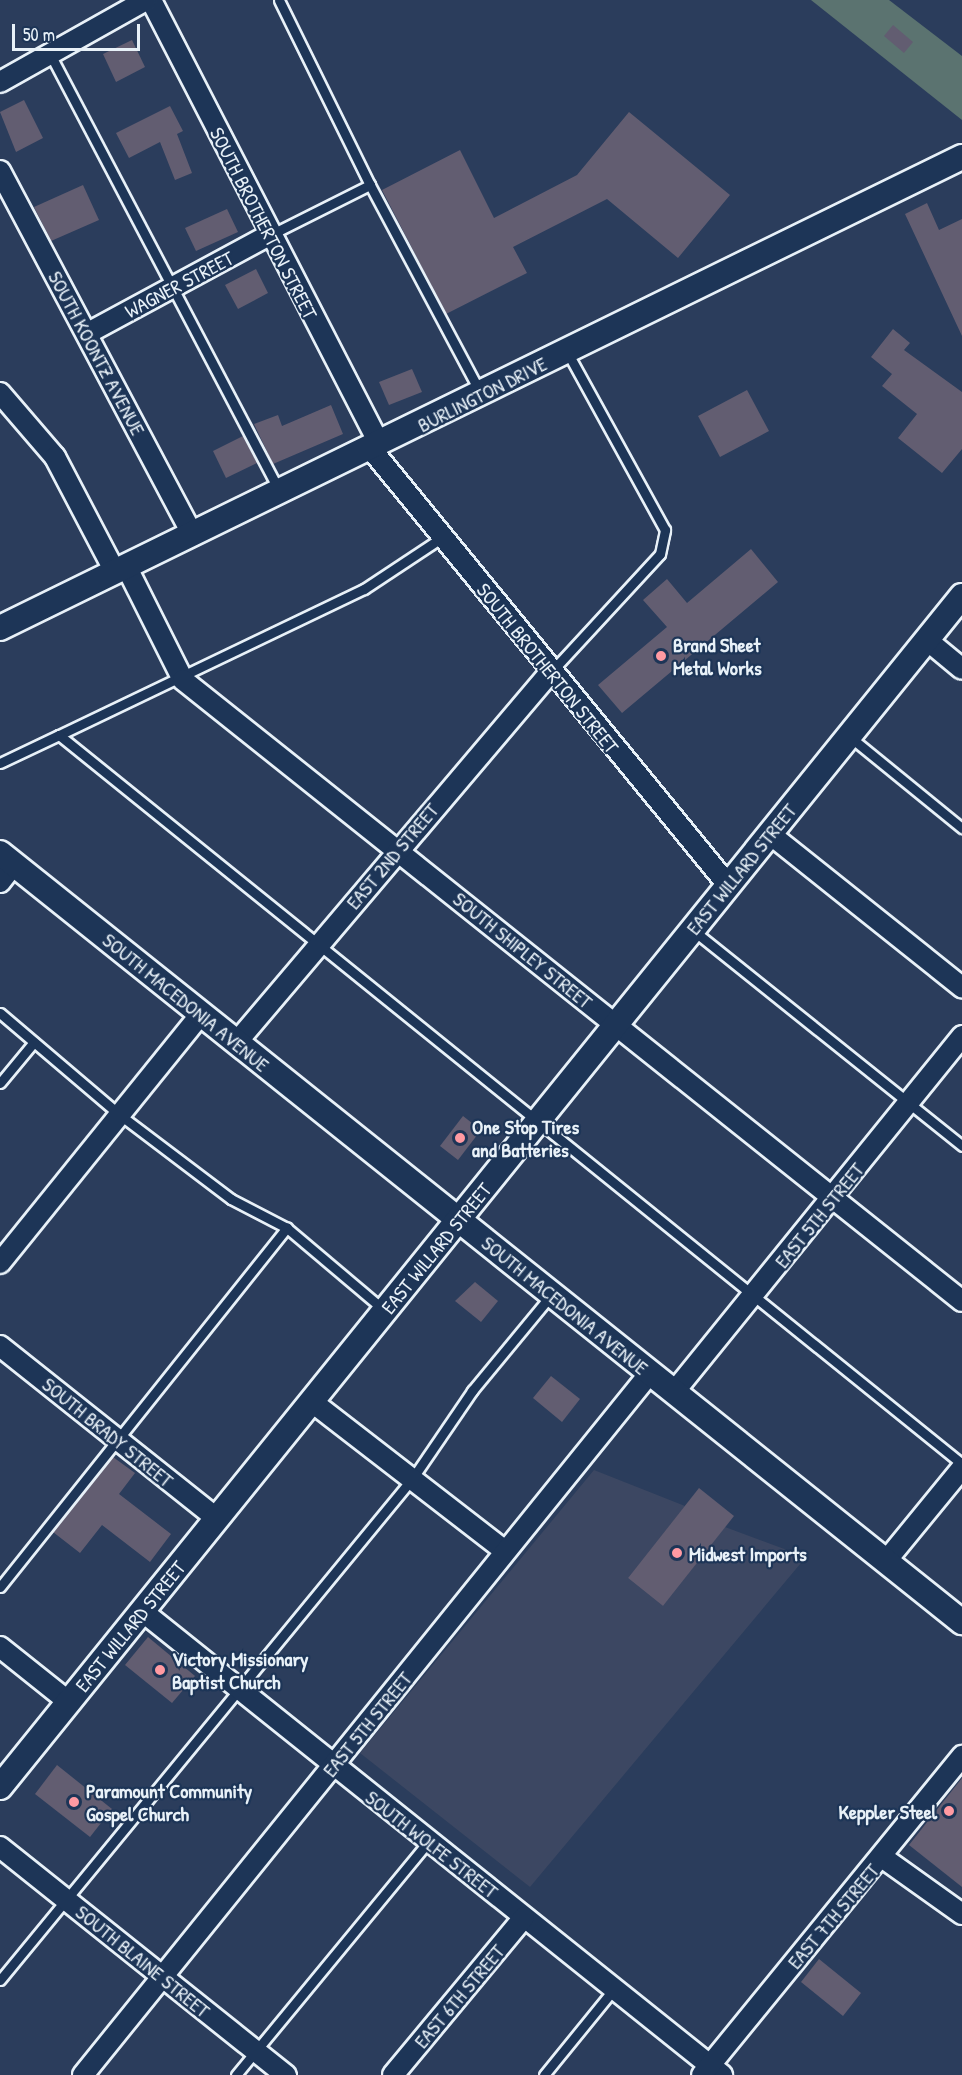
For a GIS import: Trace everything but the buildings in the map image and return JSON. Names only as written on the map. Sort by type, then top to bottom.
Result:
[{"type":"street","points":[[0,82],[146,0]]},
{"type":"street","name":"SOUTH BROTHERTON STREET","points":[[150,0],[375,447],[441,538],[728,885]]},
{"type":"street","name":"BURLINGTON DRIVE","points":[[0,628],[375,447],[962,157]]},
{"type":"street","name":"SOUTH KOONTZ AVENUE","points":[[0,171],[88,333],[193,535]]},
{"type":"street","name":"WAGNER STREET","points":[[88,333],[269,235]]},
{"type":"street","name":"SOUTH SHIPLEY STREET","points":[[0,393],[56,458],[121,569],[179,677],[962,1301]]},
{"type":"street","name":"EAST WILLARD STREET","points":[[0,1787],[962,596]]},
{"type":"street","points":[[927,640],[962,669]]},
{"type":"street","name":"EAST 2ND STREET","points":[[236,1043],[397,850],[551,672]]},
{"type":"street","points":[[770,834],[962,987]]},
{"type":"street","name":"SOUTH MACEDONIA AVENUE","points":[[5,866],[201,1014],[962,1622]]},
{"type":"street","points":[[0,1263],[201,1014]]},
{"type":"street","name":"EAST 5TH STREET","points":[[674,1392],[962,1036]]},
{"type":"street","name":"SOUTH BRADY STREET","points":[[0,1346],[216,1518]]},
{"type":"street","name":"EAST 5TH STREET","points":[[84,2075],[650,1373]]},
{"type":"street","points":[[311,1401],[505,1551]]},
{"type":"street","points":[[886,1561],[962,1466]]},
{"type":"street","name":"SOUTH WOLFE STREET","points":[[142,1611],[614,1989],[711,2072]]},
{"type":"street","points":[[0,1647],[69,1702]]},
{"type":"street","name":"EAST 7TH STREET","points":[[711,2072],[962,1756]]},
{"type":"street","name":"SOUTH BLAINE STREET","points":[[0,1846],[286,2075]]},
{"type":"street","points":[[882,1857],[962,1914]]},
{"type":"street","name":"EAST 6TH STREET","points":[[393,2075],[524,1917]]},
{"type":"lane","points":[[279,0],[370,185],[481,394]]},
{"type":"lane","points":[[50,54],[281,493]]},
{"type":"lane","points":[[269,235],[370,185]]},
{"type":"lane","points":[[551,672],[660,554],[665,530],[567,351]]},
{"type":"lane","points":[[0,763],[364,589],[441,538]]},
{"type":"lane","points":[[59,735],[316,947],[754,1293],[962,1466]]},
{"type":"lane","points":[[849,736],[962,828]]},
{"type":"lane","points":[[692,929],[962,1146]]},
{"type":"lane","points":[[0,1013],[120,1115],[231,1199],[287,1228],[385,1311]]},
{"type":"lane","points":[[0,1083],[34,1042]]},
{"type":"lane","points":[[0,1587],[287,1228]]},
{"type":"lane","points":[[0,1980],[411,1479],[472,1391],[552,1294]]},
{"type":"lane","points":[[236,2075],[429,1841]]},
{"type":"lane","points":[[544,2075],[614,1989]]},
{"type":"shaded area","points":[[594,1470],[685,1506],[628,1578],[663,1606],[725,1527],[806,1557],[530,1887],[360,1753]]},
{"type":"green space","points":[[811,0],[889,0],[962,56],[962,120]]},
{"type":"place","name":"Brand Sheet Metal Works","points":[[661,656]]},
{"type":"place","name":"One Stop Tires and Batteries","points":[[460,1138]]},
{"type":"place","name":"Midwest Imports","points":[[677,1553]]},
{"type":"place","name":"Victory Missionary Baptist Church","points":[[160,1670]]},
{"type":"place","name":"Paramount Community Gospel Church","points":[[74,1802]]},
{"type":"place","name":"Keppler Steel","points":[[949,1811]]}]
